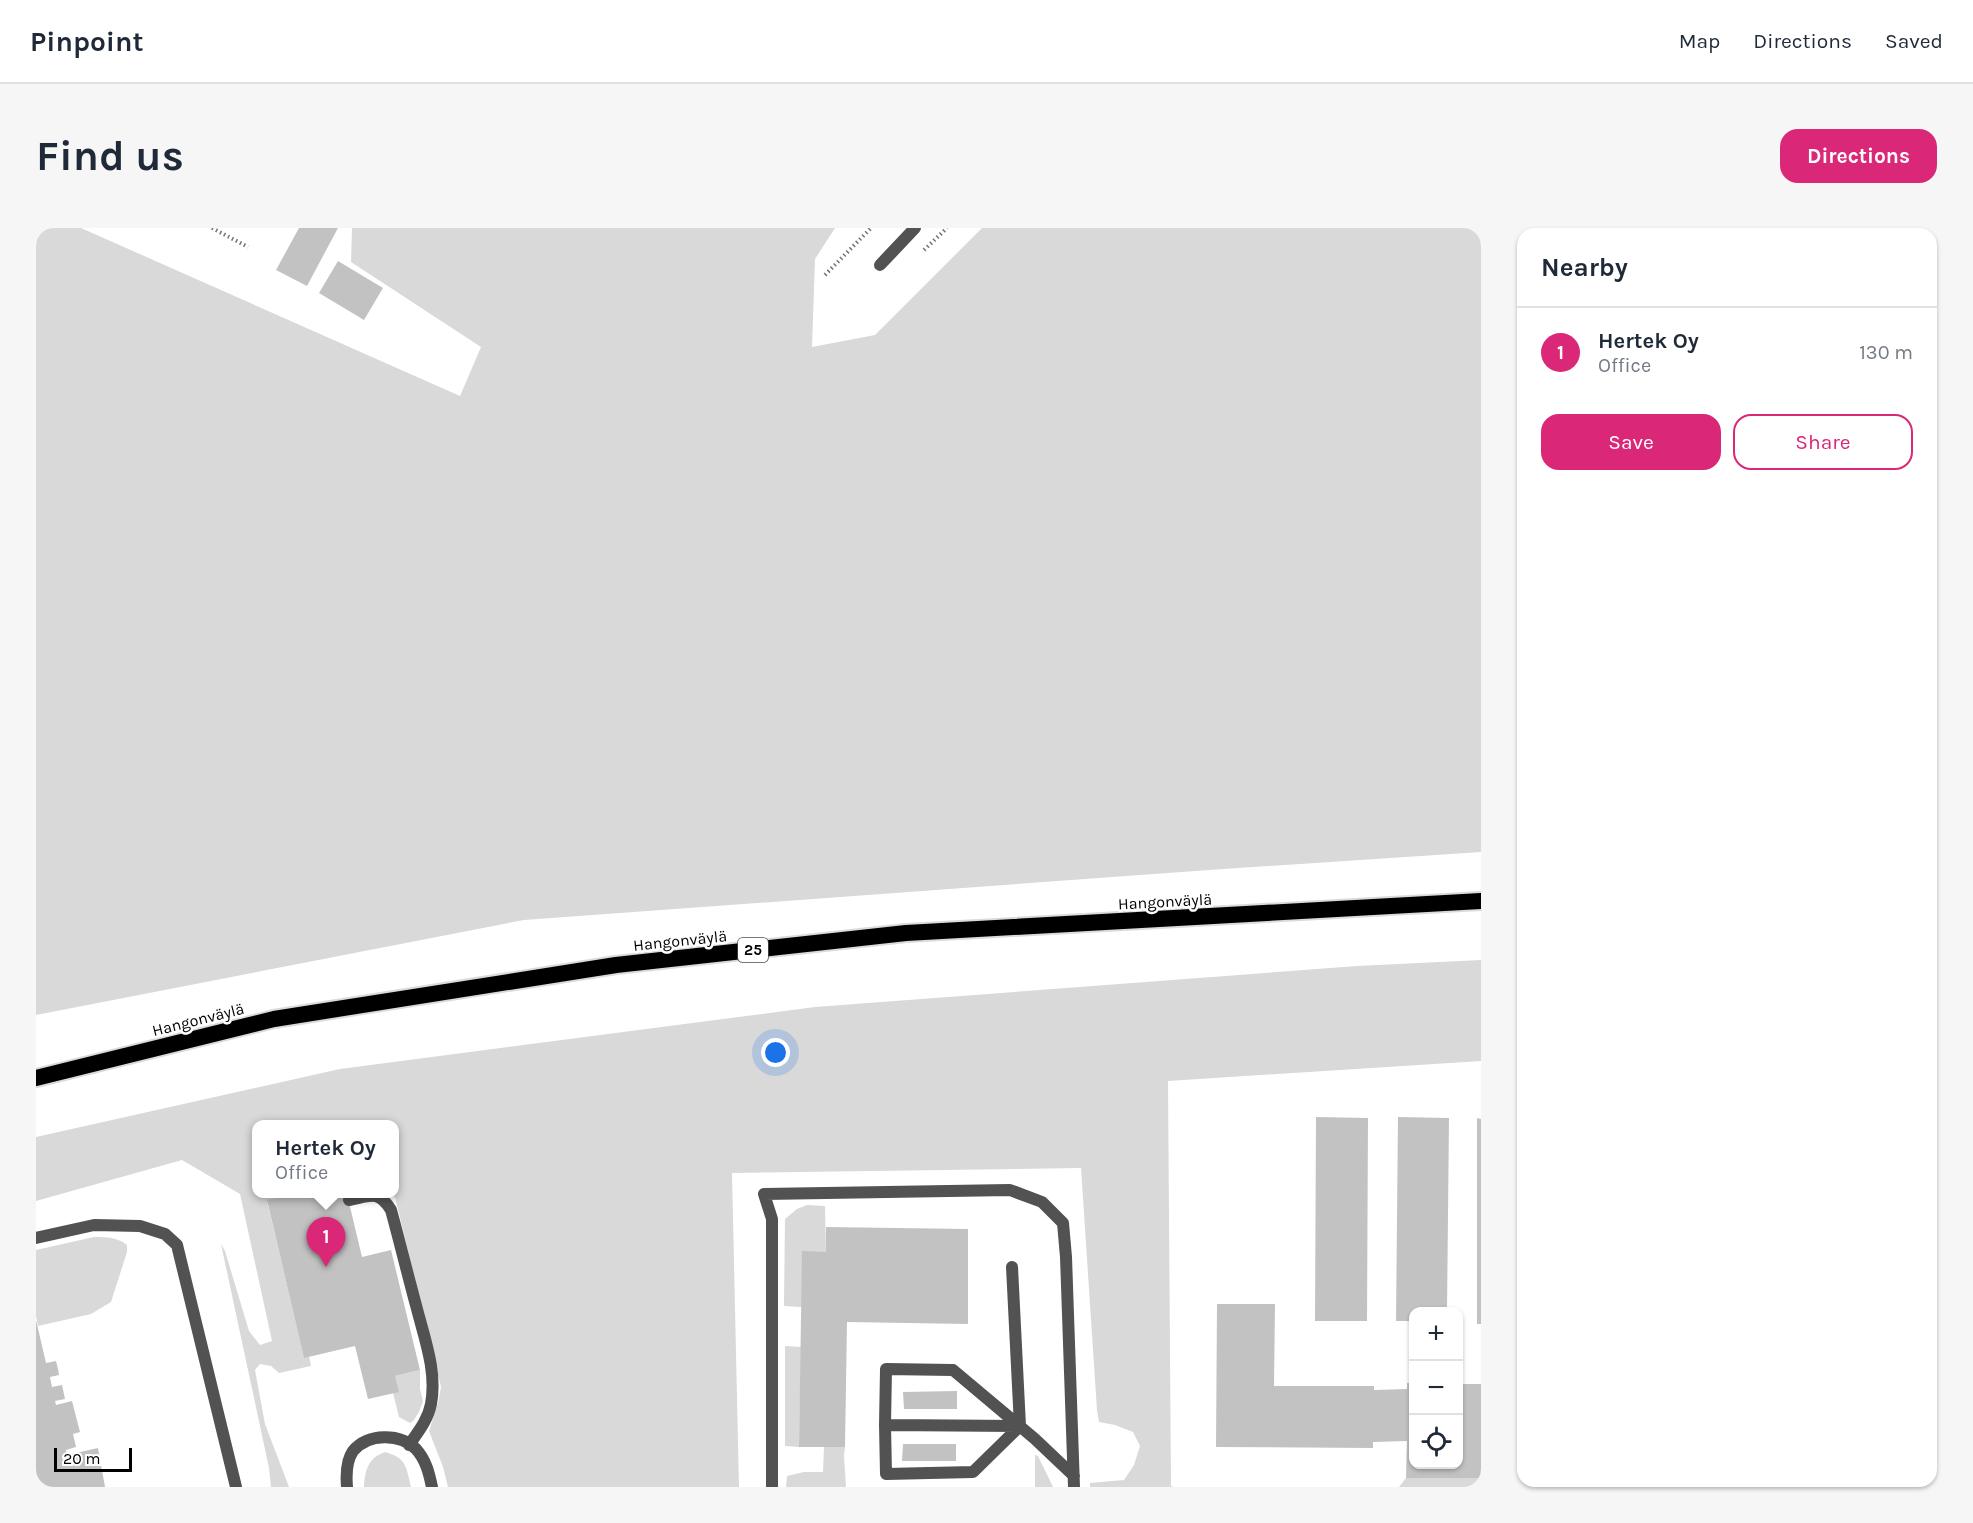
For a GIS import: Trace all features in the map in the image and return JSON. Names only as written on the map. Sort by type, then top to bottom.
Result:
[{"type":"highway","name":"Hangonväylä","points":[[36,1078],[274,1019],[616,965],[906,933],[1481,901]]},
{"type":"street","points":[[880,265],[915,228]]},
{"type":"street","points":[[772,1487],[772,1219],[764,1194],[1010,1190],[1042,1202],[1063,1223],[1074,1482]]},
{"type":"street","points":[[349,1200],[359,1198]]},
{"type":"street","points":[[381,1198],[392,1210],[432,1373],[433,1392],[425,1422],[409,1444]]},
{"type":"street","points":[[36,1238],[94,1225],[140,1226],[165,1234],[177,1245],[236,1487]]},
{"type":"street","points":[[1012,1267],[1020,1426],[973,1472],[886,1474],[886,1369],[952,1370],[1020,1426],[1074,1482]]},
{"type":"street","points":[[885,1425],[1020,1426]]},
{"type":"street","points":[[347,1487],[347,1464],[353,1452],[363,1442],[387,1437],[402,1440],[415,1448],[426,1462],[432,1487]]},
{"type":"path","points":[[212,228],[249,247]]},
{"type":"path","points":[[825,275],[872,228]]},
{"type":"shaded area","points":[[36,228],[81,228],[460,396],[481,347],[351,262],[352,228],[835,228],[815,259],[812,347],[875,335],[982,228],[1481,228],[1481,852],[524,920],[36,1015]]},
{"type":"shaded area","points":[[1481,960],[1481,1061],[1168,1081],[1171,1486],[1174,1487],[1090,1487],[1090,1483],[1124,1480],[1134,1465],[1140,1446],[1133,1432],[1099,1422],[1081,1168],[732,1173],[739,1487],[448,1487],[429,1431],[441,1387],[395,1198],[399,1198],[399,1120],[252,1120],[252,1198],[279,1198],[267,1201],[304,1357],[309,1356],[311,1366],[279,1373],[271,1366],[260,1364],[255,1370],[265,1424],[289,1487],[271,1487],[269,1468],[221,1244],[249,1331],[260,1345],[272,1341],[240,1194],[182,1160],[36,1201],[36,1137],[340,1069],[815,1007],[1357,966]]},
{"type":"shaded area","points":[[807,1205],[825,1206],[826,1252],[801,1307],[784,1306],[785,1219],[797,1209]]},
{"type":"shaded area","points":[[94,1237],[107,1237],[127,1245],[127,1252],[111,1302],[91,1314],[38,1326],[36,1250]]},
{"type":"shaded area","points":[[785,1346],[801,1347],[799,1447],[785,1446]]},
{"type":"shaded area","points":[[420,1370],[420,1389],[423,1401],[419,1412],[410,1423],[399,1417],[393,1393],[395,1376]]},
{"type":"shaded area","points":[[824,1447],[845,1447],[846,1487],[786,1487],[787,1476],[804,1472],[823,1472]]},
{"type":"shaded area","points":[[385,1452],[402,1460],[411,1487],[364,1487],[368,1465]]},
{"type":"shaded area","points":[[1035,1455],[1038,1456],[1053,1487],[1035,1487]]},
{"type":"shaded area","points":[[1406,1478],[1481,1478],[1481,1487],[1399,1487]]},
{"type":"building","points":[[299,228],[338,228],[307,286],[276,270]]},
{"type":"building","points":[[338,261],[383,288],[364,320],[319,293]]},
{"type":"building","points":[[1316,1117],[1368,1118],[1367,1321],[1315,1321]]},
{"type":"building","points":[[1398,1117],[1449,1118],[1447,1307],[1409,1307],[1409,1321],[1396,1321]]},
{"type":"building","points":[[1477,1118],[1481,1119],[1481,1324],[1477,1324]]},
{"type":"building","points":[[348,1198],[362,1257],[391,1250],[420,1370],[395,1376],[399,1392],[368,1399],[355,1346],[304,1358],[267,1200]]},
{"type":"building","points":[[826,1227],[968,1229],[968,1324],[847,1322],[845,1447],[799,1447],[802,1251],[826,1252]]},
{"type":"building","points":[[1217,1304],[1275,1304],[1274,1386],[1374,1386],[1374,1390],[1407,1389],[1407,1383],[1409,1383],[1409,1469],[1463,1469],[1463,1384],[1481,1384],[1481,1478],[1406,1478],[1407,1441],[1373,1442],[1373,1448],[1216,1447]]},
{"type":"building","points":[[36,1320],[46,1363],[56,1361],[58,1369],[59,1375],[50,1377],[52,1387],[62,1385],[65,1399],[55,1401],[56,1405],[72,1401],[80,1432],[73,1434],[76,1447],[66,1450],[67,1455],[98,1448],[105,1487],[36,1487]]},
{"type":"building","points":[[957,1391],[957,1409],[904,1409],[903,1392]]},
{"type":"building","points":[[903,1444],[956,1444],[956,1461],[902,1461]]},
{"type":"place","name":"Hertek Oy","points":[[326,1267]]}]
